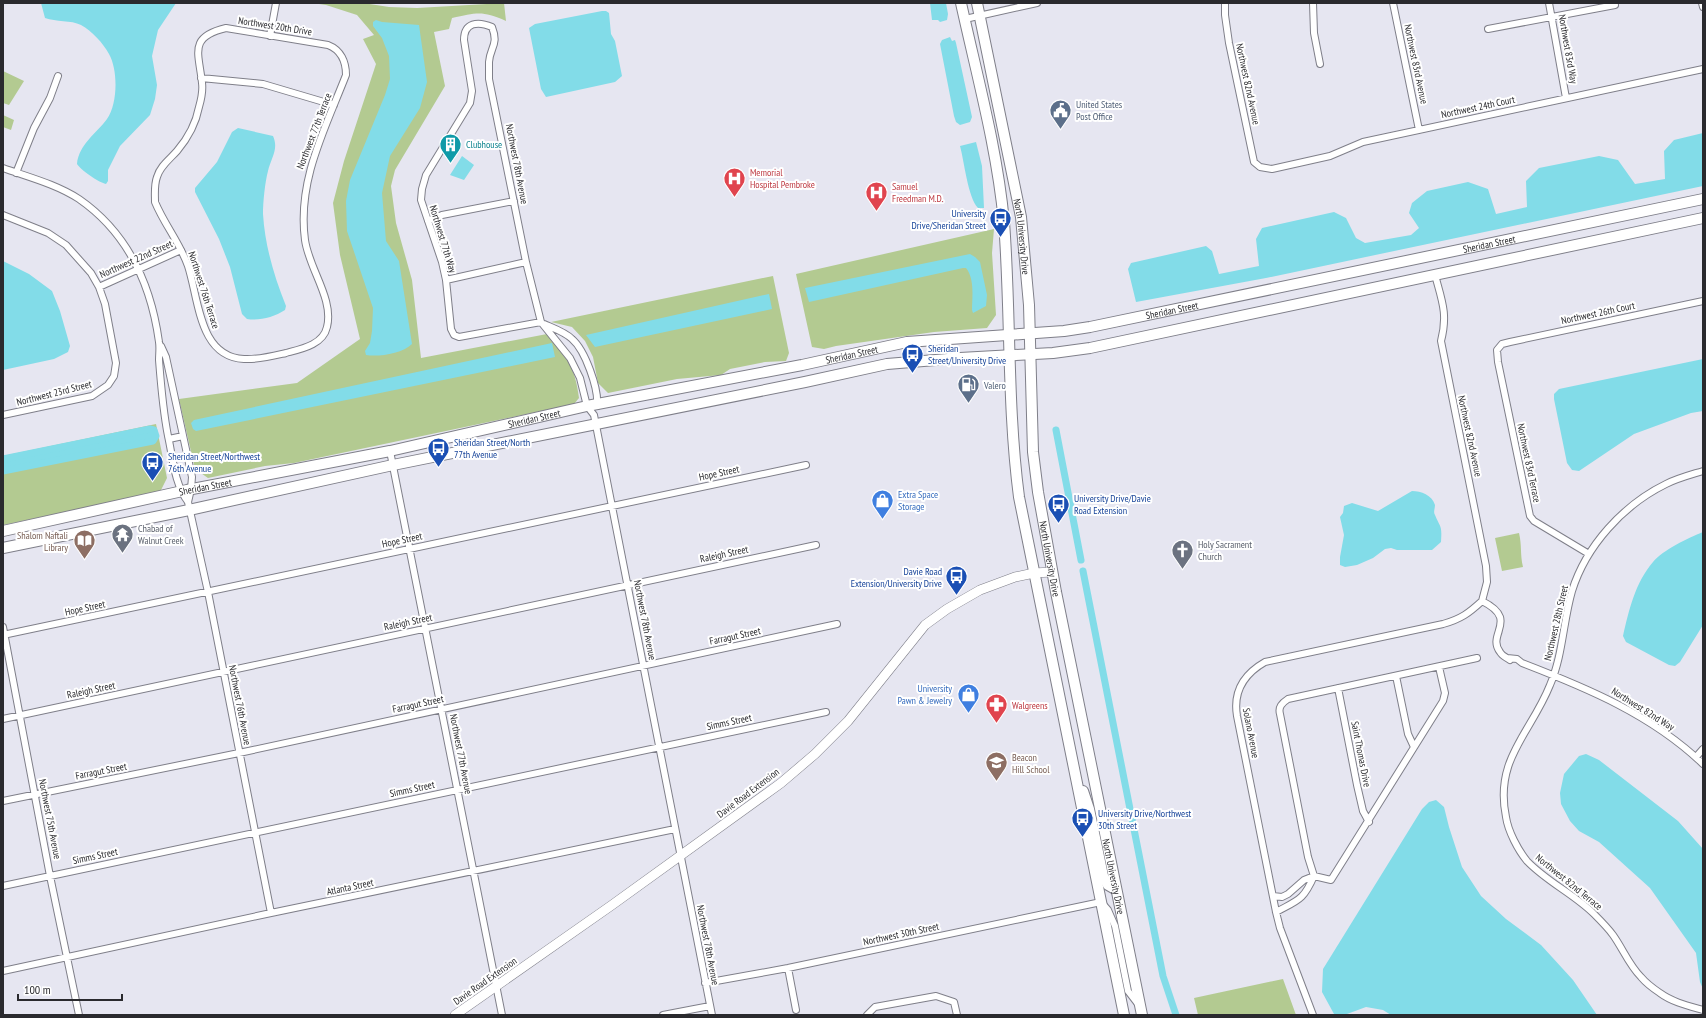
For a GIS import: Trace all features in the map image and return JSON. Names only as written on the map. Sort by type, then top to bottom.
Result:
[{"type":"main road","name":"North University Drive","points":[[962,3],[990,128],[1004,221],[1013,448],[1017,480],[1034,573],[1124,1015]]},
{"type":"main road","name":"North University Drive","points":[[976,3],[1021,218],[1027,271],[1033,452],[1038,492],[1052,572],[1140,1010]]},
{"type":"main road","name":"Sheridan Street","points":[[3,532],[180,491],[390,450],[587,406],[802,365],[907,342],[1064,331],[1128,320],[1703,200]]},
{"type":"main road","name":"Sheridan Street","points":[[3,548],[189,506],[393,465],[595,419],[798,384],[887,364],[1030,354],[1090,348],[1140,339],[1703,218]]},
{"type":"main road","name":"Davie Road Extension","points":[[455,1015],[681,856],[781,783],[815,754],[848,721],[925,625],[947,609],[980,590],[1034,573],[1052,572]]},
{"type":"main road","points":[[1076,782],[1084,792],[1089,808],[1103,876],[1108,885],[1115,889]]},
{"type":"street","points":[[270,36],[276,3]]},
{"type":"street","points":[[965,19],[1036,3]]},
{"type":"street","name":"Northwest 82nd Avenue","points":[[1225,3],[1229,43],[1254,162],[1260,166]]},
{"type":"street","points":[[1313,3],[1314,33],[1320,64]]},
{"type":"street","name":"Northwest 83rd Avenue","points":[[1393,3],[1419,130]]},
{"type":"street","name":"Northwest 83rd Way","points":[[1549,3],[1566,98]]},
{"type":"street","points":[[1702,3],[1703,7]]},
{"type":"street","points":[[1488,29],[1615,4]]},
{"type":"street","name":"Northwest 78th Avenue","points":[[475,24],[484,24],[492,27],[495,36],[494,49],[489,60],[489,79],[526,262],[541,322],[570,358],[580,378],[587,406],[595,419],[675,829]]},
{"type":"street","name":"Northwest 77th Way","points":[[475,24],[464,32],[472,91],[470,104],[426,175],[421,200],[446,280],[451,329],[454,336],[459,337],[541,322]]},
{"type":"street","name":"Northwest 20th Drive","points":[[202,38],[212,32],[226,28],[328,45],[335,48],[342,56]]},
{"type":"street","name":"Northwest 76th Terrace","points":[[202,38],[198,49],[198,60],[202,84],[199,107],[192,129],[178,150],[164,165],[157,176],[155,202],[188,266],[205,329],[211,341],[219,350]]},
{"type":"street","name":"Northwest 77th Terrace","points":[[219,350],[231,357],[244,359],[265,358],[304,349],[314,344],[327,330],[329,317],[328,305],[310,259],[305,241],[303,216],[310,166],[346,76],[346,64],[342,56]]},
{"type":"street","name":"Northwest 24th Court","points":[[1260,166],[1272,168],[1323,157],[1363,142],[1703,69]]},
{"type":"street","points":[[16,172],[34,128],[50,98],[58,76]]},
{"type":"street","points":[[201,78],[263,84],[334,105]]},
{"type":"street","name":"Northwest 76th Avenue","points":[[3,168],[49,184],[72,195],[99,214],[114,229],[127,248],[139,270],[150,301],[160,344],[166,357],[192,477],[189,506]]},
{"type":"street","points":[[428,221],[442,215],[514,200]]},
{"type":"street","points":[[3,215],[48,233],[66,245],[91,273],[99,287]]},
{"type":"street","name":"Northwest 22nd Street","points":[[99,287],[180,250]]},
{"type":"street","points":[[446,280],[526,262]]},
{"type":"street","name":"Northwest 82nd Avenue","points":[[1435,275],[1444,310],[1445,325],[1441,341],[1486,566],[1487,582],[1482,601]]},
{"type":"street","name":"Northwest 23rd Street","points":[[3,415],[92,396],[108,385],[114,376],[116,363],[105,304],[99,287]]},
{"type":"street","name":"Northwest 26th Court","points":[[1499,346],[1510,342],[1703,301]]},
{"type":"street","points":[[541,322],[572,338],[582,352],[590,370],[598,404],[595,419]]},
{"type":"street","name":"Northwest 76th Avenue","points":[[160,344],[159,357],[163,414],[180,491],[189,506],[208,592],[271,913]]},
{"type":"street","name":"Northwest 83rd Terrace","points":[[1499,346],[1496,354],[1530,516],[1534,521],[1589,554]]},
{"type":"street","points":[[169,439],[183,436]]},
{"type":"street","name":"Northwest 77th Avenue","points":[[390,450],[502,1015]]},
{"type":"street","name":"Hope Street","points":[[4,635],[806,465]]},
{"type":"street","name":"Northwest 28th Street","points":[[1554,675],[1559,659],[1573,590],[1589,554],[1610,526],[1638,501],[1665,484],[1703,471]]},
{"type":"street","name":"Raleigh Street","points":[[3,719],[816,544]]},
{"type":"street","name":"Northwest 82nd Way","points":[[1482,601],[1492,606],[1501,618],[1497,644],[1502,655],[1515,663],[1522,663],[1600,694],[1626,708],[1667,735],[1703,764]]},
{"type":"street","name":"Solano Avenue","points":[[1313,1015],[1280,928],[1276,912],[1236,705],[1239,689],[1246,677],[1258,666],[1272,660],[1444,624],[1458,620],[1468,614],[1482,601]]},
{"type":"street","name":"Farragut Street","points":[[3,801],[239,753],[837,624]]},
{"type":"street","name":"Northwest 75th Avenue","points":[[3,627],[50,876],[79,1015]]},
{"type":"street","points":[[1276,912],[1301,898],[1306,892],[1314,876],[1308,857],[1279,707],[1281,704],[1288,699],[1477,658]]},
{"type":"street","points":[[1273,896],[1288,894],[1304,880],[1314,876],[1331,880],[1369,822],[1445,697],[1445,690],[1439,667]]},
{"type":"street","name":"Northwest 82nd Terrace","points":[[1554,675],[1536,714],[1515,747],[1507,767],[1504,792],[1506,817],[1514,839],[1526,860],[1542,874],[1570,893],[1593,913],[1613,935],[1640,977],[1667,998],[1703,1010]]},
{"type":"street","points":[[1396,676],[1408,734],[1414,747]]},
{"type":"street","name":"Saint Thomas Drive","points":[[1338,688],[1361,804],[1369,822]]},
{"type":"street","name":"Simms Street","points":[[3,886],[826,712]]},
{"type":"street","points":[[1696,757],[1703,749]]},
{"type":"street","points":[[675,829],[681,856]]},
{"type":"street","name":"Atlanta Street","points":[[3,971],[271,913],[675,829]]},
{"type":"street","name":"Northwest 78th Avenue","points":[[681,856],[712,1015]]},
{"type":"street","points":[[1292,890],[1301,898]]},
{"type":"street","points":[[1101,902],[1108,910],[1115,926],[1128,991],[1140,1010]]},
{"type":"street","name":"Northwest 30th Street","points":[[705,983],[788,968],[1101,902]]},
{"type":"street","points":[[788,968],[796,1010]]},
{"type":"street","points":[[867,1015],[875,1008],[936,996],[954,1002],[956,1015]]},
{"type":"street","points":[[662,1015],[710,1006]]},
{"type":"green space","points":[[312,3],[363,3],[389,7],[417,8],[504,3],[506,21],[491,15],[473,14],[452,18],[449,29],[434,32],[445,86],[395,170],[391,186],[396,223],[412,280],[421,358],[547,334],[569,363],[575,378],[579,398],[574,404],[294,463],[265,466],[208,478],[195,469],[179,399],[297,383],[360,339],[340,255],[333,203],[344,161],[376,64],[363,39],[374,35],[357,15],[326,5]]},
{"type":"green space","points":[[3,71],[24,81],[9,105],[3,103]]},
{"type":"green space","points":[[3,115],[14,120],[11,130],[3,127]]},
{"type":"green space","points":[[994,229],[992,253],[996,315],[987,328],[934,332],[824,349],[812,347],[796,274]]},
{"type":"green space","points":[[773,276],[789,353],[786,361],[765,362],[730,369],[721,375],[677,379],[608,393],[598,383],[593,357],[585,341],[572,327],[551,322]]},
{"type":"green space","points":[[156,424],[167,478],[160,492],[3,525],[3,456]]},
{"type":"green space","points":[[1519,533],[1523,567],[1502,571],[1495,538]]},
{"type":"green space","points":[[1283,979],[1296,1015],[1198,1015],[1194,998]]},
{"type":"water","points":[[41,3],[176,3],[158,30],[152,56],[157,85],[155,99],[150,115],[120,146],[108,170],[108,181],[106,184],[90,176],[77,164],[78,157],[84,145],[103,124],[111,112],[116,86],[112,61],[107,50],[93,34],[81,25],[73,22],[45,18]]},
{"type":"water","points":[[930,3],[946,3],[948,14],[947,20],[940,22],[938,20],[932,20]]},
{"type":"water","points":[[602,11],[609,13],[611,34],[615,41],[622,76],[615,82],[546,97],[541,89],[529,28],[535,24]]},
{"type":"water","points":[[376,20],[382,22],[419,25],[427,82],[420,108],[390,156],[382,193],[386,241],[399,261],[412,344],[396,352],[371,356],[366,355],[365,351],[370,343],[373,308],[347,231],[346,201],[350,180],[385,95],[390,79],[389,56],[382,38],[373,26],[373,22]]},
{"type":"water","points":[[950,37],[952,41],[955,40],[956,43],[972,117],[970,122],[960,125],[956,122],[954,116],[940,44],[942,40]]},
{"type":"water","points":[[238,128],[273,136],[275,141],[274,154],[269,166],[266,181],[263,214],[271,261],[286,306],[285,310],[262,319],[247,319],[242,314],[230,267],[219,239],[195,192],[195,188],[217,162],[232,132]]},
{"type":"water","points":[[1703,133],[1703,186],[1266,278],[1136,302],[1128,269],[1131,263],[1206,246],[1212,251],[1219,274],[1259,266],[1256,239],[1262,228],[1334,212],[1346,218],[1356,238],[1365,243],[1411,235],[1419,228],[1409,213],[1412,203],[1427,191],[1468,182],[1488,189],[1496,214],[1527,207],[1526,181],[1539,168],[1599,156],[1618,160],[1635,184],[1665,179],[1664,151],[1674,140]]},
{"type":"water","points":[[976,142],[982,166],[984,208],[978,208],[972,196],[960,146]]},
{"type":"water","points":[[462,156],[474,165],[464,180],[450,175]]},
{"type":"water","points":[[970,254],[980,262],[987,295],[986,306],[973,313],[972,283],[969,272],[966,268],[809,302],[805,288]]},
{"type":"water","points":[[3,261],[29,274],[52,291],[60,311],[70,346],[68,352],[54,359],[3,370]]},
{"type":"water","points":[[769,294],[772,309],[595,347],[586,335]]},
{"type":"water","points":[[552,343],[555,357],[196,431],[193,429],[191,423],[194,420]]},
{"type":"water","points":[[1703,359],[1703,411],[1691,413],[1634,434],[1579,471],[1572,470],[1567,463],[1554,399],[1554,394],[1559,389]]},
{"type":"water","points":[[150,429],[154,430],[156,436],[153,441],[3,471],[3,459]]},
{"type":"water","points":[[1412,491],[1426,494],[1434,502],[1434,514],[1441,530],[1441,542],[1432,550],[1397,550],[1391,548],[1385,549],[1373,558],[1357,565],[1345,567],[1340,565],[1344,535],[1340,517],[1343,513],[1344,506],[1352,503],[1378,511]]},
{"type":"water","points":[[1703,532],[1703,625],[1680,662],[1675,666],[1669,665],[1626,642],[1623,636],[1628,616],[1637,588],[1653,562],[1669,549]]},
{"type":"water","points":[[1586,754],[1599,760],[1678,821],[1703,849],[1703,989],[1700,982],[1696,953],[1650,888],[1599,842],[1579,831],[1570,821],[1561,804],[1560,793],[1564,774],[1579,756]]},
{"type":"water","points":[[1436,800],[1444,807],[1462,867],[1481,896],[1506,919],[1541,945],[1573,980],[1597,1015],[1391,1015],[1383,1010],[1366,1007],[1347,1014],[1334,1014],[1322,992],[1323,969],[1422,809],[1429,802]]},
{"type":"waterway","points":[[3,459],[150,429],[154,430],[156,436],[153,441],[3,471]]},
{"type":"waterway","points":[[1056,430],[1081,560]]},
{"type":"waterway","points":[[1083,571],[1163,976],[1176,1015]]},
{"type":"place","name":"United States Post Office","points":[[1061,130]]},
{"type":"place","name":"Clubhouse","points":[[451,164]]},
{"type":"place","name":"Memorial Hospital Pembroke","points":[[734,198]]},
{"type":"place","name":"Samuel Freedman M.D.","points":[[876,212]]},
{"type":"place","name":"University Drive/Sheridan Street","points":[[1001,238]]},
{"type":"place","name":"Sheridan Street/University Drive","points":[[913,374]]},
{"type":"place","name":"Valero","points":[[968,404]]},
{"type":"place","name":"Sheridan Street/North 77th Avenue","points":[[438,468]]},
{"type":"place","name":"Sheridan Street/Northwest 76th Avenue","points":[[153,482]]},
{"type":"place","name":"Extra Space Storage","points":[[882,520]]},
{"type":"place","name":"University Drive/Davie Road Extension","points":[[1058,524]]},
{"type":"place","name":"Chabad of Walnut Creek","points":[[123,554]]},
{"type":"place","name":"Shalom Naftali Library","points":[[84,560]]},
{"type":"place","name":"Holy Sacrament Church","points":[[1182,570]]},
{"type":"place","name":"Davie Road Extension/University Drive","points":[[957,596]]},
{"type":"place","name":"University Pawn & Jewelry","points":[[968,714]]},
{"type":"place","name":"Walgreens","points":[[997,724]]},
{"type":"place","name":"Beacon Hill School","points":[[997,782]]},
{"type":"place","name":"University Drive/Northwest 30th Street","points":[[1082,838]]}]
